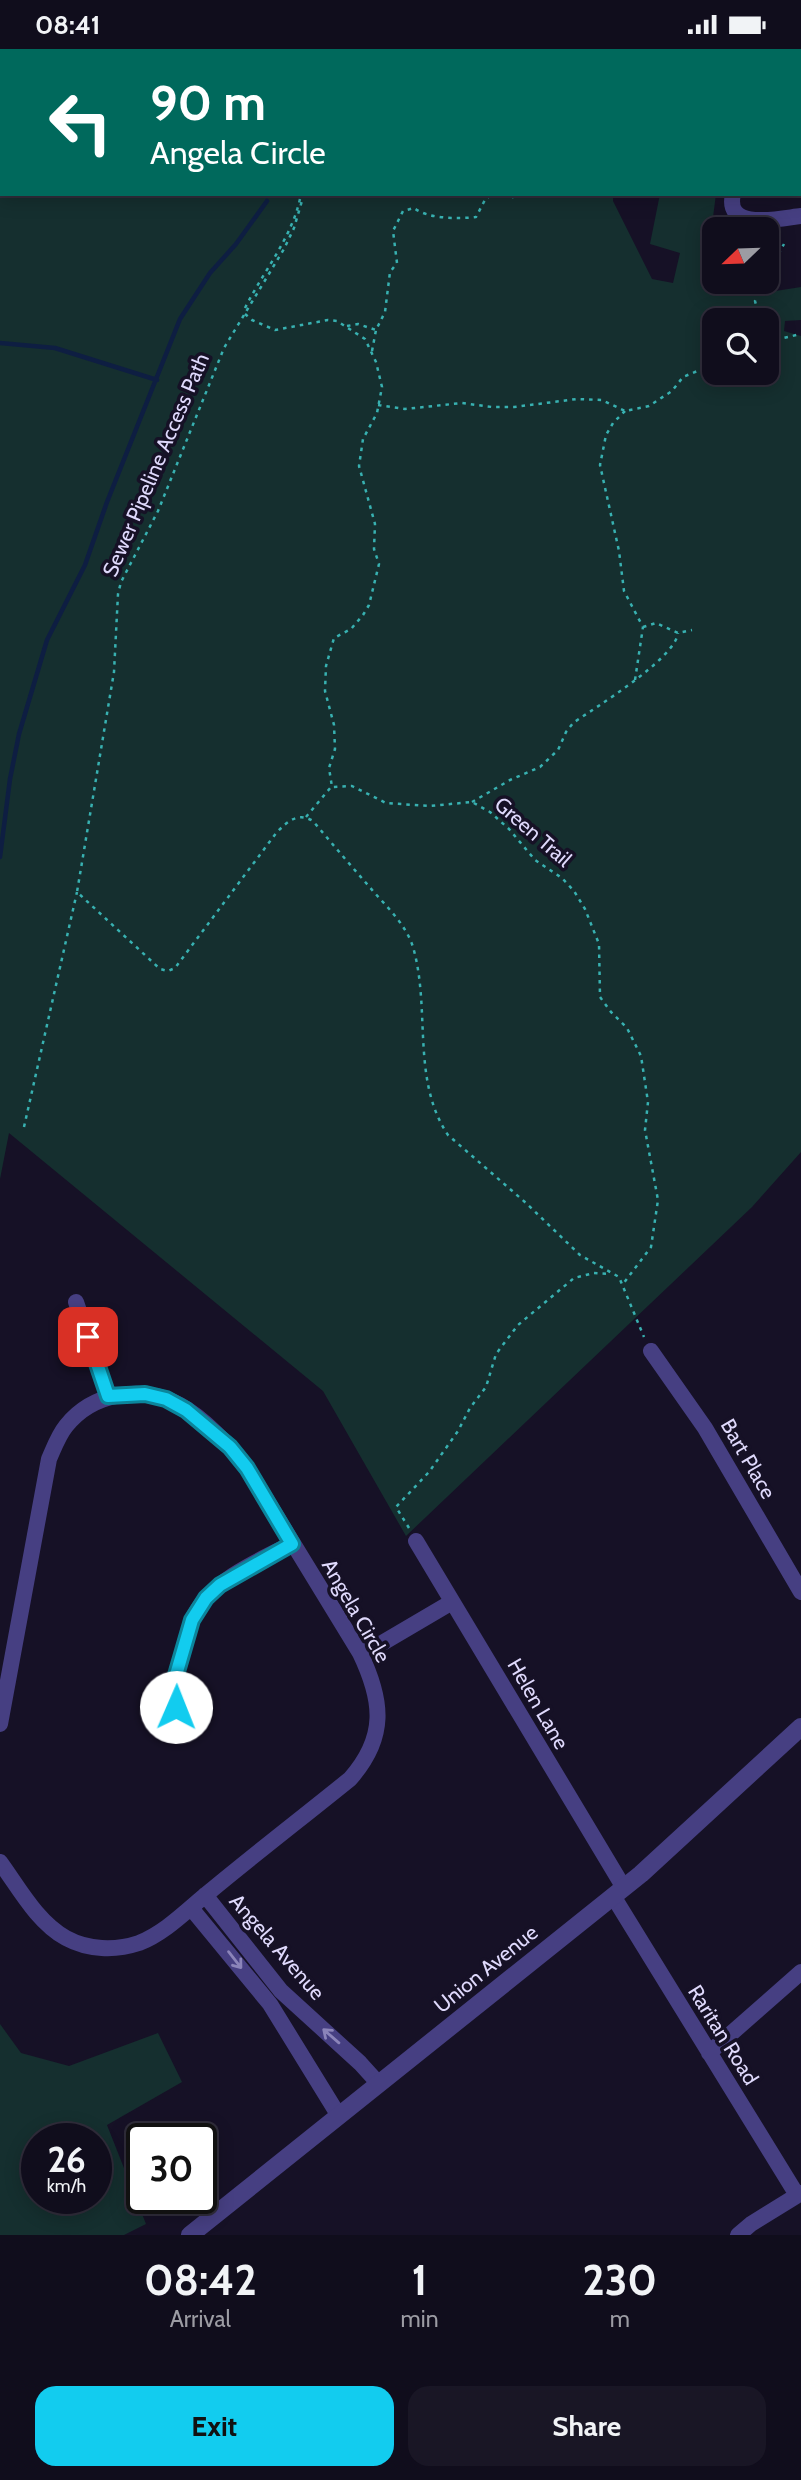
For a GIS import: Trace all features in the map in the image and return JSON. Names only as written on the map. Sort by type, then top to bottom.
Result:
[{"type":"street","points":[[733,196],[733,207],[745,219],[753,221],[801,216]]},
{"type":"street","points":[[76,1302],[108,1396]]},
{"type":"street","name":"Bart Place","points":[[651,1351],[705,1428],[801,1592]]},
{"type":"street","name":"Angela Circle","points":[[0,1724],[49,1459],[60,1434],[80,1412],[108,1396],[145,1394],[166,1399],[186,1410],[230,1447],[247,1468],[360,1653],[371,1677],[378,1704],[372,1748],[350,1779],[191,1908],[157,1934],[140,1942],[106,1948],[86,1946],[68,1939],[47,1925],[0,1862]]},
{"type":"street","name":"Helen Lane","points":[[416,1541],[618,1892]]},
{"type":"street","points":[[182,1719],[176,1707],[176,1675],[195,1615],[206,1598],[220,1585],[292,1544]]},
{"type":"street","points":[[360,1653],[452,1602]]},
{"type":"street","name":"Union Avenue","points":[[190,2235],[618,1892],[801,1727]]},
{"type":"street","name":"Raritan Road","points":[[618,1892],[709,2053],[799,2194]]},
{"type":"street","name":"Angela Avenue","points":[[205,1895],[281,1991],[360,2063],[379,2084]]},
{"type":"street","name":"Angela Avenue","points":[[191,1908],[270,2004],[339,2116]]},
{"type":"street","points":[[709,2053],[801,1972]]},
{"type":"street","points":[[738,2235],[799,2194]]},
{"type":"path","name":"Sewer Pipeline Access Path","points":[[24,1127],[77,892],[114,672],[121,582],[158,511],[215,368],[244,313],[284,249],[294,228],[302,196]]},
{"type":"path","points":[[371,352],[376,330],[386,312],[390,272],[397,263],[393,231],[403,211],[414,208],[422,214],[455,219],[476,217],[486,198],[491,196]]},
{"type":"path","points":[[779,252],[783,244]]},
{"type":"path","points":[[244,313],[251,320],[275,330],[328,320],[337,321],[365,339],[382,387],[369,432],[363,439],[359,466],[375,524],[374,549],[379,564],[369,605],[351,629],[334,638],[326,666],[324,691],[334,725],[335,749],[329,768],[332,787],[306,817]]},
{"type":"path","points":[[345,326],[358,324],[376,330]]},
{"type":"path","points":[[779,339],[801,334]]},
{"type":"path","points":[[635,680],[643,627],[624,591],[619,551],[600,465],[606,435],[625,411],[649,406],[672,391],[683,377],[702,369]]},
{"type":"path","points":[[378,405],[405,409],[463,403],[514,407],[544,402],[601,400],[625,411]]},
{"type":"path","points":[[643,627],[656,623],[678,633],[692,630]]},
{"type":"path","points":[[472,802],[510,780],[540,767],[558,750],[573,723],[656,664],[677,639],[678,633]]},
{"type":"path","name":"Green Trail","points":[[332,787],[352,786],[386,803],[429,806],[472,802],[490,812],[509,829],[535,860],[562,878],[585,909],[599,944],[600,997],[627,1028],[641,1056],[648,1102],[645,1131],[658,1200],[650,1247],[623,1284]]},
{"type":"path","points":[[77,892],[160,969],[168,971],[175,968],[277,832],[297,817],[306,817],[313,821],[408,935],[419,972],[428,1086],[434,1110],[448,1136],[526,1203],[580,1255],[615,1274],[623,1284],[636,1322],[651,1351]]},
{"type":"path","points":[[416,1541],[396,1507],[429,1472],[458,1431],[470,1408],[486,1387],[496,1354],[518,1325],[573,1278],[594,1272],[615,1274]]},
{"type":"green space","points":[[0,196],[613,196],[613,201],[652,279],[673,283],[680,253],[650,244],[660,196],[716,196],[713,217],[702,217],[702,294],[779,294],[779,290],[801,287],[801,320],[785,321],[784,331],[801,336],[801,1152],[752,1207],[406,1536],[323,1391],[9,1133],[0,1179]]},
{"type":"green space","points":[[0,2024],[21,2053],[69,2066],[158,2033],[182,2082],[110,2123],[21,2123],[21,2214],[112,2214],[112,2138],[126,2173],[126,2214],[142,2214],[146,2224],[124,2235],[0,2235]]},
{"type":"waterway","points":[[0,857],[19,734],[47,640],[85,565],[107,502],[180,319],[210,273],[236,244],[267,201]]},
{"type":"waterway","points":[[0,343],[55,348],[157,380]]},
{"type":"route","points":[[88,1337],[108,1396],[145,1394],[180,1405],[230,1447],[247,1468],[292,1544],[220,1585],[206,1598],[192,1620],[176,1675],[176,1707]]}]
